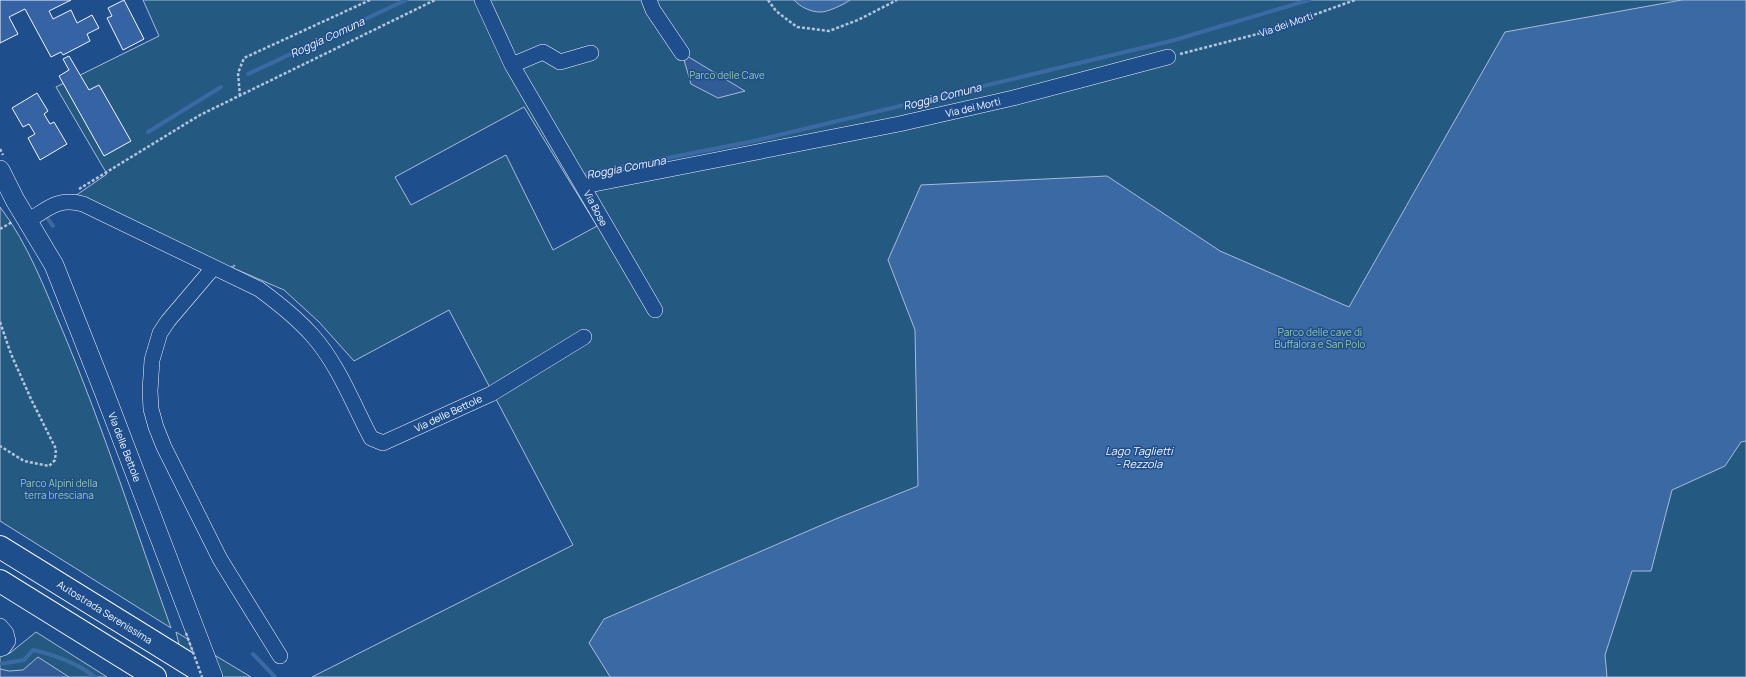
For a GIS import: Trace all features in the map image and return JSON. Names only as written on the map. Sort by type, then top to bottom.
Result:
[{"type":"highway","name":"Autostrada Serenissima","points":[[0,548],[210,677]]},
{"type":"highway","points":[[0,581],[155,677]]},
{"type":"main road","name":"Via delle Bettole","points":[[0,170],[15,200],[22,220],[54,265],[104,389],[192,636],[213,677]]},
{"type":"main road","name":"Via delle Bettole","points":[[0,186],[15,200]]},
{"type":"street","name":"Via Bose","points":[[482,0],[512,65],[655,310]]},
{"type":"street","points":[[649,0],[653,10],[682,53]]},
{"type":"street","points":[[512,65],[543,52],[560,62],[591,53]]},
{"type":"street","name":"Via dei Morti","points":[[584,186],[898,124],[1013,98],[1168,57]]},
{"type":"street","name":"Via delle Bettole","points":[[56,203],[74,202],[83,204],[259,289],[277,302],[296,318],[313,336],[332,362],[371,438],[383,443],[491,394],[584,337]]},
{"type":"street","points":[[22,220],[56,203]]},
{"type":"street","points":[[213,268],[168,321],[160,333],[152,360],[150,391],[152,409],[156,427],[164,447],[220,559],[280,656]]},
{"type":"street","points":[[0,626],[6,633],[8,641],[3,648],[0,648]]},
{"type":"path","points":[[240,96],[238,73],[244,58],[370,0]]},
{"type":"path","points":[[56,203],[200,115],[436,0]]},
{"type":"path","points":[[768,0],[776,10],[797,27],[829,31],[858,20],[897,0]]},
{"type":"path","name":"Via dei Morti","points":[[1168,57],[1269,31],[1355,0]]},
{"type":"path","points":[[0,229],[22,220]]},
{"type":"path","points":[[0,322],[11,354],[44,427],[56,449],[55,460],[49,466],[24,462],[0,446]]},
{"type":"path","points":[[192,636],[202,677]]},
{"type":"green space","name":"Parco delle cave di Buffalora e San Polo","points":[[143,0],[1746,0],[1746,677],[312,677],[573,545],[449,310],[354,361],[319,322],[284,290],[233,268],[235,265],[229,268],[75,196],[107,174],[56,87],[159,36]],"holes":[[[524,107],[597,226],[553,250],[506,155],[411,205],[395,177]]]},
{"type":"green space","name":"Parco Alpini della terra bresciana","points":[[0,207],[28,252],[79,370],[171,628],[0,521]]},
{"type":"green space","points":[[36,632],[107,677],[0,677],[0,656],[10,653]]},
{"type":"green space","points":[[176,632],[251,677],[187,677]]},
{"type":"shaded area","points":[[682,53],[745,91],[718,98],[691,84]]},
{"type":"shaded area","points":[[38,657],[69,677],[0,677],[0,669],[9,671],[23,670]]},
{"type":"water","points":[[794,0],[850,0],[835,8],[820,12],[806,9]]},
{"type":"water","name":"Lago Taglietti - Rezzola","points":[[1682,0],[1746,0],[1746,441],[1741,442],[1725,466],[1672,490],[1651,571],[1632,571],[1605,655],[1607,677],[610,677],[589,643],[604,619],[838,518],[918,486],[915,330],[888,260],[921,185],[1107,176],[1220,251],[1349,307],[1505,32]]},
{"type":"building","points":[[0,0],[71,0],[49,11],[53,19],[71,10],[77,23],[92,15],[99,28],[87,34],[90,41],[63,55],[61,52],[51,57],[25,9],[9,17],[18,34],[0,43]]},
{"type":"building","points":[[124,0],[144,39],[123,50],[107,18],[112,16],[108,8]]},
{"type":"building","points":[[69,56],[89,90],[99,85],[131,141],[104,156],[59,76],[69,70],[63,59]]},
{"type":"building","points":[[37,93],[48,111],[44,114],[50,124],[54,122],[67,144],[40,160],[28,138],[35,134],[29,124],[23,127],[12,108]]},
{"type":"waterway","name":"Roggia Comuna","points":[[248,74],[406,0]]},
{"type":"waterway","name":"Roggia Comuna","points":[[581,175],[754,141],[1171,41],[1309,0]]},
{"type":"waterway","name":"Roggia Comuna","points":[[148,132],[221,87]]},
{"type":"waterway","name":"Roggia Comuna","points":[[45,215],[53,226]]},
{"type":"waterway","name":"Roggia Comuna","points":[[0,664],[24,660],[33,650],[66,660],[95,677]]},
{"type":"waterway","name":"Roggia Comuna","points":[[253,654],[275,677]]},
{"type":"park label","name":"Parco delle Cave","points":[[727,75]]}]
